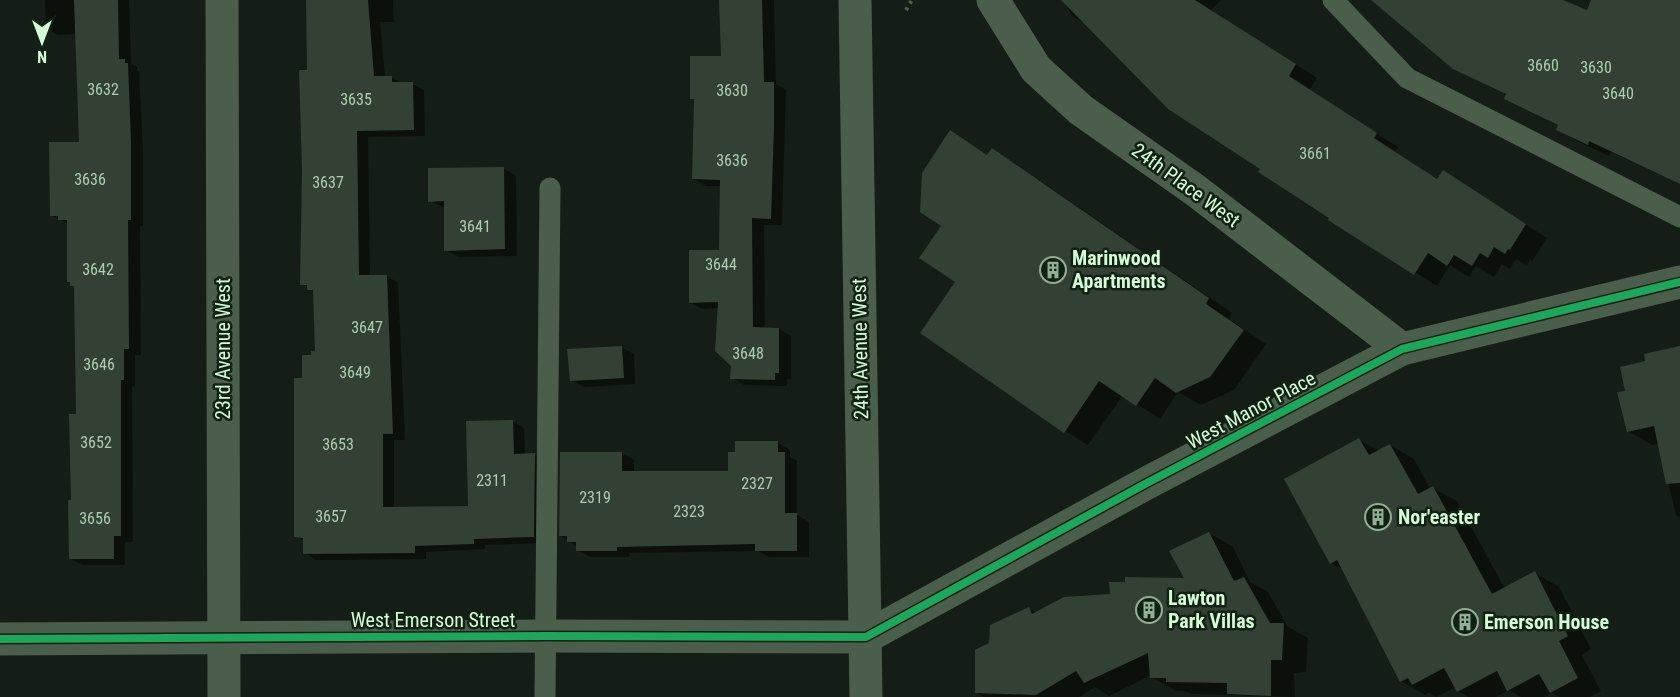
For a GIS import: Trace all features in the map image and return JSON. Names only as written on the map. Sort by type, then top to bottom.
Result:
[{"type":"street","name":"23rd Avenue West","points":[[222,0],[224,697]]},
{"type":"street","name":"24th Avenue West","points":[[855,0],[866,697]]},
{"type":"street","name":"24th Place West","points":[[993,0],[1036,69],[1082,110],[1195,190],[1402,349]]},
{"type":"street","name":"West Manor Place","points":[[866,637],[1145,484],[1402,349],[1680,282]]},
{"type":"street","name":"West Emerson Street","points":[[0,639],[866,637]]},
{"type":"lane","points":[[1334,0],[1407,78],[1680,218]]},
{"type":"lane","points":[[545,697],[550,188]]},
{"type":"path","points":[[906,10],[912,0]]},
{"type":"building","points":[[74,0],[118,0],[119,59],[125,59],[125,63],[128,63],[131,142],[131,220],[128,220],[129,349],[124,349],[124,380],[121,380],[121,536],[114,536],[114,559],[69,559],[68,500],[71,500],[69,414],[76,414],[74,286],[70,286],[70,282],[67,282],[67,220],[58,220],[58,216],[50,216],[49,142],[79,142]]},
{"type":"building","points":[[306,0],[368,0],[374,76],[392,76],[392,82],[413,82],[414,130],[357,131],[359,275],[387,275],[393,434],[383,434],[383,507],[468,506],[466,421],[513,420],[514,454],[535,453],[534,537],[474,539],[474,544],[415,546],[415,553],[303,554],[303,538],[294,537],[294,378],[302,378],[302,355],[311,355],[311,351],[315,351],[313,290],[307,290],[307,285],[300,285],[302,170],[299,70],[307,70]]},
{"type":"building","points":[[719,0],[762,0],[764,82],[774,82],[774,126],[771,219],[752,218],[753,327],[779,328],[779,373],[775,373],[775,380],[730,379],[731,366],[715,351],[718,302],[689,303],[689,250],[719,250],[720,180],[692,179],[694,99],[690,99],[690,56],[721,56]]},
{"type":"building","points":[[1061,0],[1195,0],[1296,64],[1289,76],[1377,133],[1374,138],[1437,179],[1443,170],[1526,224],[1510,250],[1508,249],[1505,254],[1494,247],[1488,258],[1480,253],[1472,266],[1454,255],[1447,266],[1428,253],[1414,275],[1328,220],[1329,218],[1258,172],[1260,169],[1168,109]]},
{"type":"building","points":[[1371,0],[1563,0],[1587,10],[1591,0],[1680,0],[1680,184],[1589,141],[1588,145],[1556,130],[1558,125],[1504,99],[1506,94],[1453,69]]},
{"type":"building","name":"Marinwood Apartments","points":[[950,130],[987,155],[992,148],[1209,298],[1206,304],[1244,330],[1210,377],[1176,393],[1155,378],[1136,406],[1099,381],[1064,433],[920,333],[955,282],[919,258],[941,226],[920,212],[922,173]]},
{"type":"building","points":[[504,167],[505,249],[444,251],[444,201],[428,202],[428,168]]},
{"type":"building","points":[[622,346],[624,378],[570,381],[567,349]]},
{"type":"building","points":[[1680,346],[1680,483],[1666,484],[1654,426],[1627,432],[1617,392],[1625,391],[1620,367],[1645,361],[1644,354]]},
{"type":"building","points":[[1359,438],[1369,455],[1390,444],[1418,494],[1433,486],[1492,594],[1535,571],[1568,636],[1559,641],[1578,678],[1550,693],[1539,674],[1507,691],[1497,671],[1457,692],[1444,668],[1412,685],[1408,678],[1400,682],[1337,560],[1330,564],[1284,479]]},
{"type":"building","points":[[735,441],[778,441],[778,452],[785,452],[785,513],[797,513],[797,551],[755,551],[755,544],[617,547],[617,551],[576,551],[576,542],[567,542],[567,536],[559,536],[560,452],[622,452],[622,471],[728,471],[728,452],[735,452]]},
{"type":"building","name":"Lawton Park Villas","points":[[1209,532],[1234,581],[1244,577],[1270,623],[1284,623],[1282,660],[1271,660],[1271,696],[1227,694],[1227,683],[1166,682],[1166,678],[1150,678],[1148,653],[1084,683],[1076,671],[1036,695],[975,693],[975,650],[989,643],[990,625],[1029,607],[1032,614],[1064,597],[1110,594],[1109,582],[1125,582],[1125,577],[1184,578],[1169,551]]},
{"type":"cycle path","points":[[0,639],[866,637],[1145,484],[1402,349],[1680,282]]},
{"type":"place","name":"Marinwood Apartments","points":[[1053,270]]},
{"type":"place","name":"Nor'easter","points":[[1378,517]]},
{"type":"place","name":"Lawton Park Villas","points":[[1149,610]]},
{"type":"place","name":"Emerson House","points":[[1465,622]]}]
